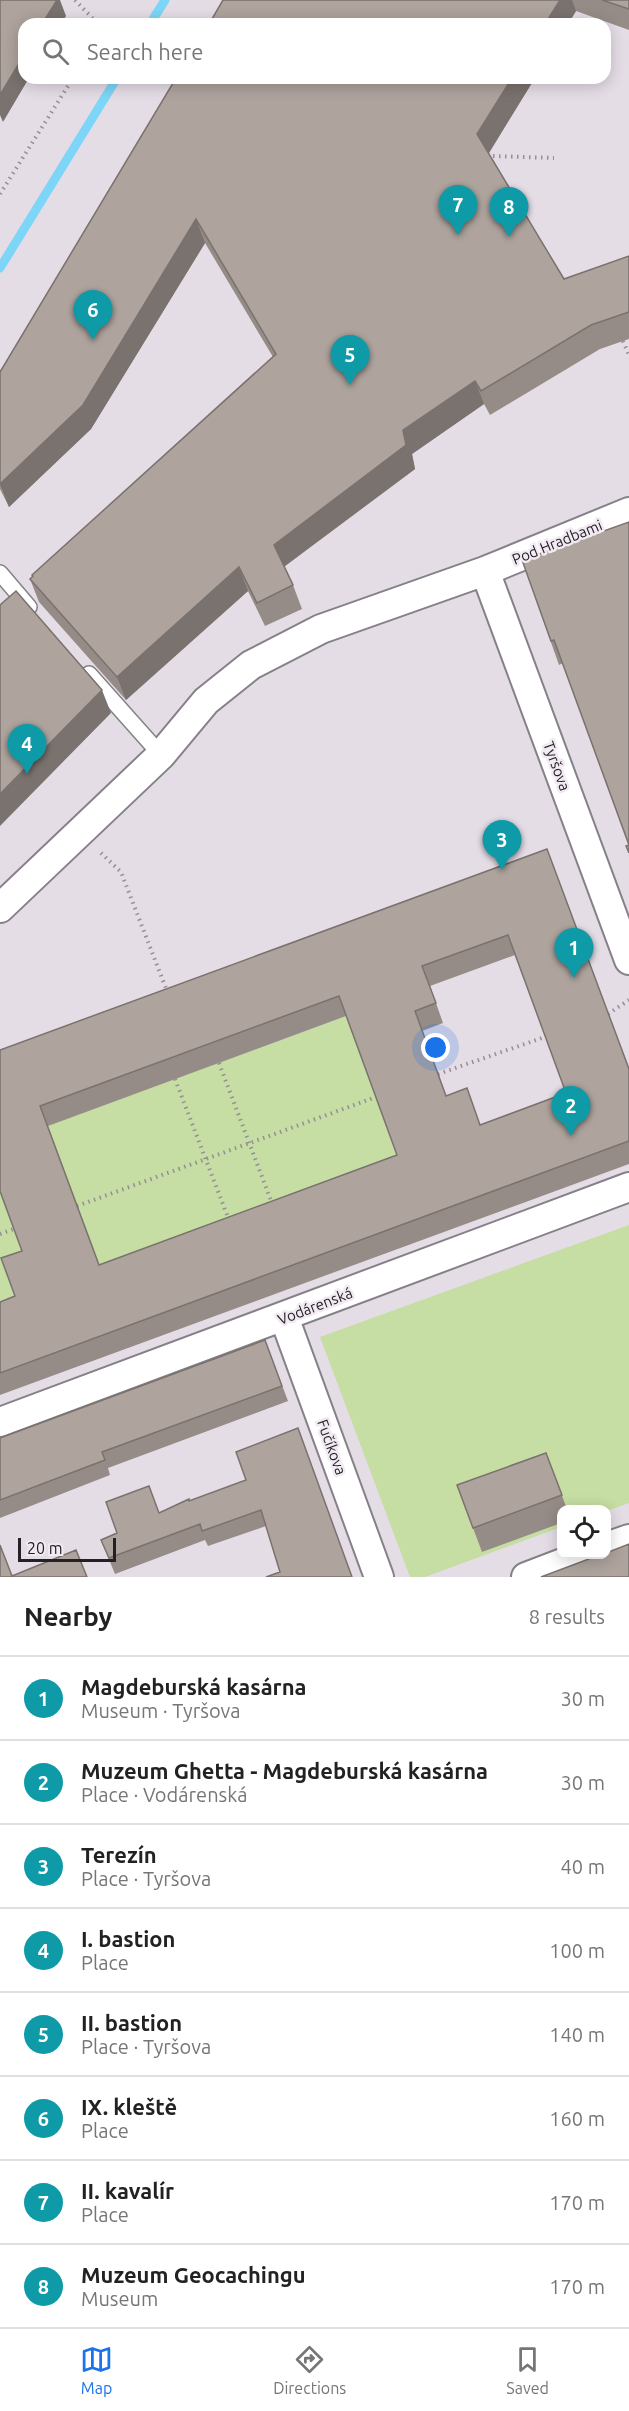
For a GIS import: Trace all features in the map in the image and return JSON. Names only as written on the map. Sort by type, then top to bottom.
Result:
[{"type":"street","name":"Pod Hradbami","points":[[0,908],[160,755],[206,701],[251,664],[321,629],[485,571],[629,512]]},
{"type":"street","name":"Tyršova","points":[[485,571],[629,960]]},
{"type":"street","name":"Vodárenská","points":[[0,1422],[629,1187]]},
{"type":"street","name":"Fučíkova","points":[[284,1317],[379,1577]]},
{"type":"street","points":[[611,1545],[629,1539]]},
{"type":"street","points":[[526,1577],[573,1559]]},
{"type":"lane","points":[[0,573],[37,616]]},
{"type":"lane","points":[[76,660],[160,755]]},
{"type":"path","points":[[75,0],[92,18]]},
{"type":"path","points":[[0,194],[69,84]]},
{"type":"path","points":[[493,156],[554,158]]},
{"type":"path","points":[[623,341],[629,356]]},
{"type":"path","points":[[79,832],[121,872],[167,991]]},
{"type":"path","points":[[608,1014],[629,1000]]},
{"type":"path","points":[[438,1074],[545,1037]]},
{"type":"path","points":[[219,1062],[274,1210]]},
{"type":"path","points":[[175,1079],[231,1226]]},
{"type":"path","points":[[77,1206],[376,1097]]},
{"type":"path","points":[[0,1234],[14,1229]]},
{"type":"green space","points":[[346,1016],[404,1175],[106,1285],[47,1126]]},
{"type":"green space","points":[[0,1191],[29,1271],[22,1316],[0,1324]]},
{"type":"green space","points":[[629,1225],[629,1503],[611,1510],[611,1505],[557,1505],[557,1528],[425,1577],[410,1577],[320,1337]]},
{"type":"building","points":[[0,0],[57,0],[46,18],[18,18],[18,65],[0,95]]},
{"type":"building","points":[[223,0],[560,0],[549,18],[212,18]]},
{"type":"building","points":[[602,0],[629,0],[629,9]]},
{"type":"building","points":[[172,84],[508,84],[477,134],[564,279],[629,256],[629,312],[591,325],[481,391],[475,381],[403,430],[406,445],[274,545],[293,585],[257,603],[239,567],[117,677],[30,579],[276,354],[196,219],[83,405],[0,484],[0,372]]},
{"type":"building","points":[[629,522],[629,845],[554,640],[551,641],[522,560]]},
{"type":"building","points":[[16,591],[102,690],[0,794],[0,605]]},
{"type":"building","points":[[547,849],[629,1069],[629,1141],[0,1373],[0,1302],[15,1296],[1,1258],[22,1251],[0,1191],[0,1050]],"holes":[[[508,935],[566,1093],[480,1125],[467,1088],[446,1096],[415,1011],[436,1003],[422,966]],[[339,996],[397,1155],[99,1265],[40,1106]]]},
{"type":"building","points":[[265,1340],[282,1386],[102,1452],[105,1460],[0,1500],[0,1438]]},
{"type":"building","points":[[298,1428],[352,1577],[266,1577],[280,1572],[261,1510],[202,1531],[200,1524],[109,1558],[101,1540],[117,1533],[106,1502],[149,1486],[159,1513],[189,1499],[189,1501],[246,1480],[236,1452]]},
{"type":"building","points":[[546,1453],[562,1495],[473,1528],[457,1485]]},
{"type":"building","points":[[629,1544],[629,1577],[541,1577],[589,1559],[611,1559],[611,1551]]},
{"type":"building","points":[[0,1545],[12,1576],[76,1550],[87,1577],[0,1577]]},
{"type":"waterway","points":[[154,18],[165,0]]},
{"type":"waterway","points":[[0,268],[113,84]]},
{"type":"place","name":"II. kavalír","points":[[458,235]]},
{"type":"place","name":"Muzeum Geocachingu","points":[[509,237]]},
{"type":"place","name":"IX. kleště","points":[[93,340]]},
{"type":"place","name":"II. bastion","points":[[350,385]]},
{"type":"place","name":"I. bastion","points":[[27,774]]},
{"type":"place","name":"Terezín","points":[[502,870]]},
{"type":"place","name":"Magdeburská kasárna","points":[[574,978]]},
{"type":"place","name":"Muzeum Ghetta - Magdeburská kasárna","points":[[571,1136]]}]
